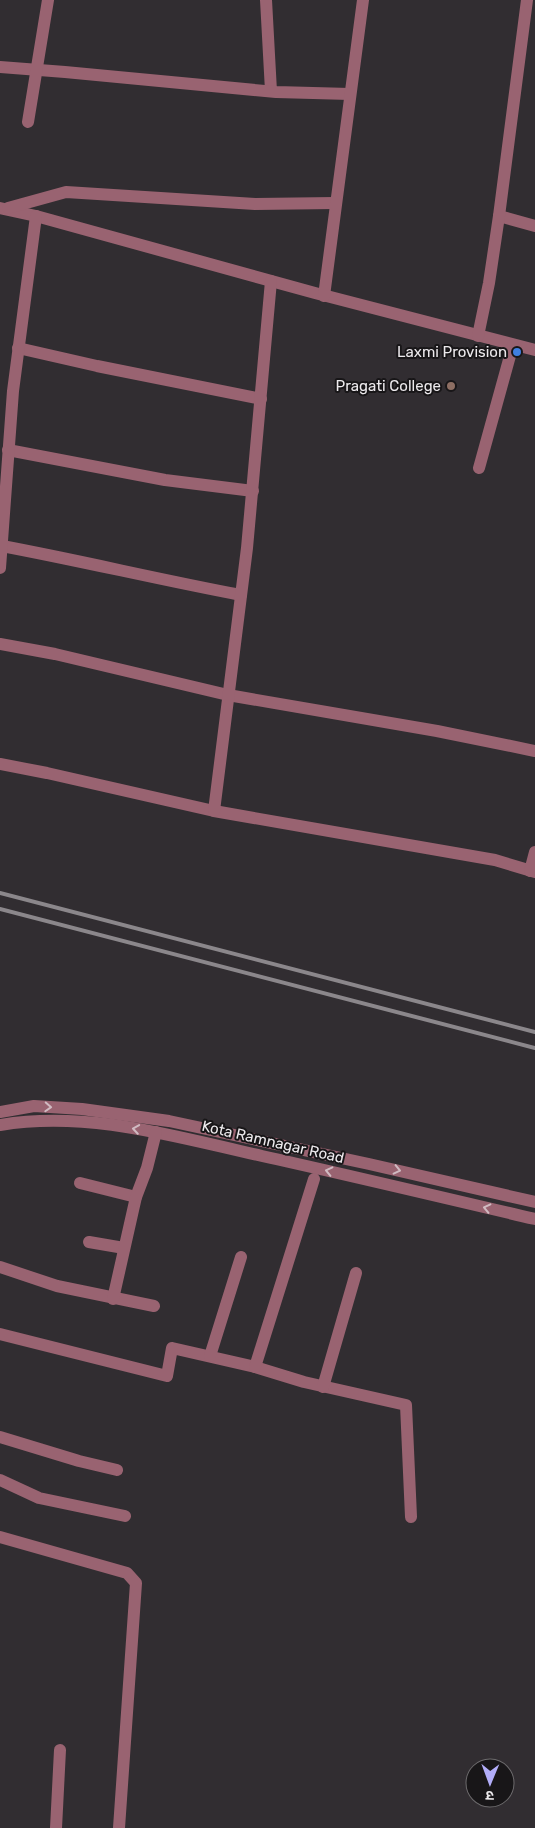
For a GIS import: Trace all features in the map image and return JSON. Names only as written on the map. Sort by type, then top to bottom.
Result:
[{"type":"street","points":[[28,122],[48,0]]},
{"type":"street","points":[[266,0],[271,91]]},
{"type":"street","points":[[324,296],[363,0]]},
{"type":"street","points":[[478,336],[500,216],[526,0]]},
{"type":"street","points":[[0,68],[65,72],[271,91],[350,94]]},
{"type":"street","points":[[4,208],[66,192],[255,204],[336,203]]},
{"type":"street","points":[[4,208],[324,296],[535,350]]},
{"type":"street","points":[[0,568],[8,450],[18,348],[36,216]]},
{"type":"street","points":[[500,216],[535,226]]},
{"type":"street","points":[[214,810],[253,490],[271,281]]},
{"type":"street","points":[[480,468],[513,345]]},
{"type":"street","points":[[18,348],[261,399]]},
{"type":"street","points":[[8,450],[165,480],[253,490]]},
{"type":"street","points":[[2,546],[73,560],[157,580],[241,595]]},
{"type":"street","points":[[0,644],[55,654],[228,695],[535,751]]},
{"type":"street","points":[[0,764],[65,776],[214,810],[495,860],[533,872],[535,852]]},
{"type":"street","points":[[0,1112],[34,1106],[82,1109],[169,1121],[535,1202]]},
{"type":"street","name":"Kota Ramnagar Road","points":[[0,1125],[22,1121],[82,1121],[156,1132],[535,1219]]},
{"type":"street","points":[[113,1298],[136,1197],[147,1168],[156,1132]]},
{"type":"street","points":[[255,1367],[314,1179]]},
{"type":"street","points":[[80,1183],[136,1197]]},
{"type":"street","points":[[88,1242],[124,1248]]},
{"type":"street","points":[[210,1356],[241,1257]]},
{"type":"street","points":[[0,1267],[57,1286],[154,1306]]},
{"type":"street","points":[[323,1387],[356,1273]]},
{"type":"street","points":[[0,1334],[167,1376],[172,1348],[255,1367],[323,1387],[406,1405],[411,1517]]},
{"type":"street","points":[[0,1437],[79,1461],[117,1470]]},
{"type":"street","points":[[0,1480],[39,1498],[125,1516]]},
{"type":"street","points":[[0,1537],[127,1573],[136,1583],[119,1828]]},
{"type":"street","points":[[56,1828],[60,1750]]},
{"type":"railway","points":[[0,893],[535,1032]]},
{"type":"railway","points":[[0,909],[535,1048]]},
{"type":"place","name":"Laxmi Provision","points":[[517,352]]},
{"type":"place","name":"Pragati College","points":[[451,386]]}]
